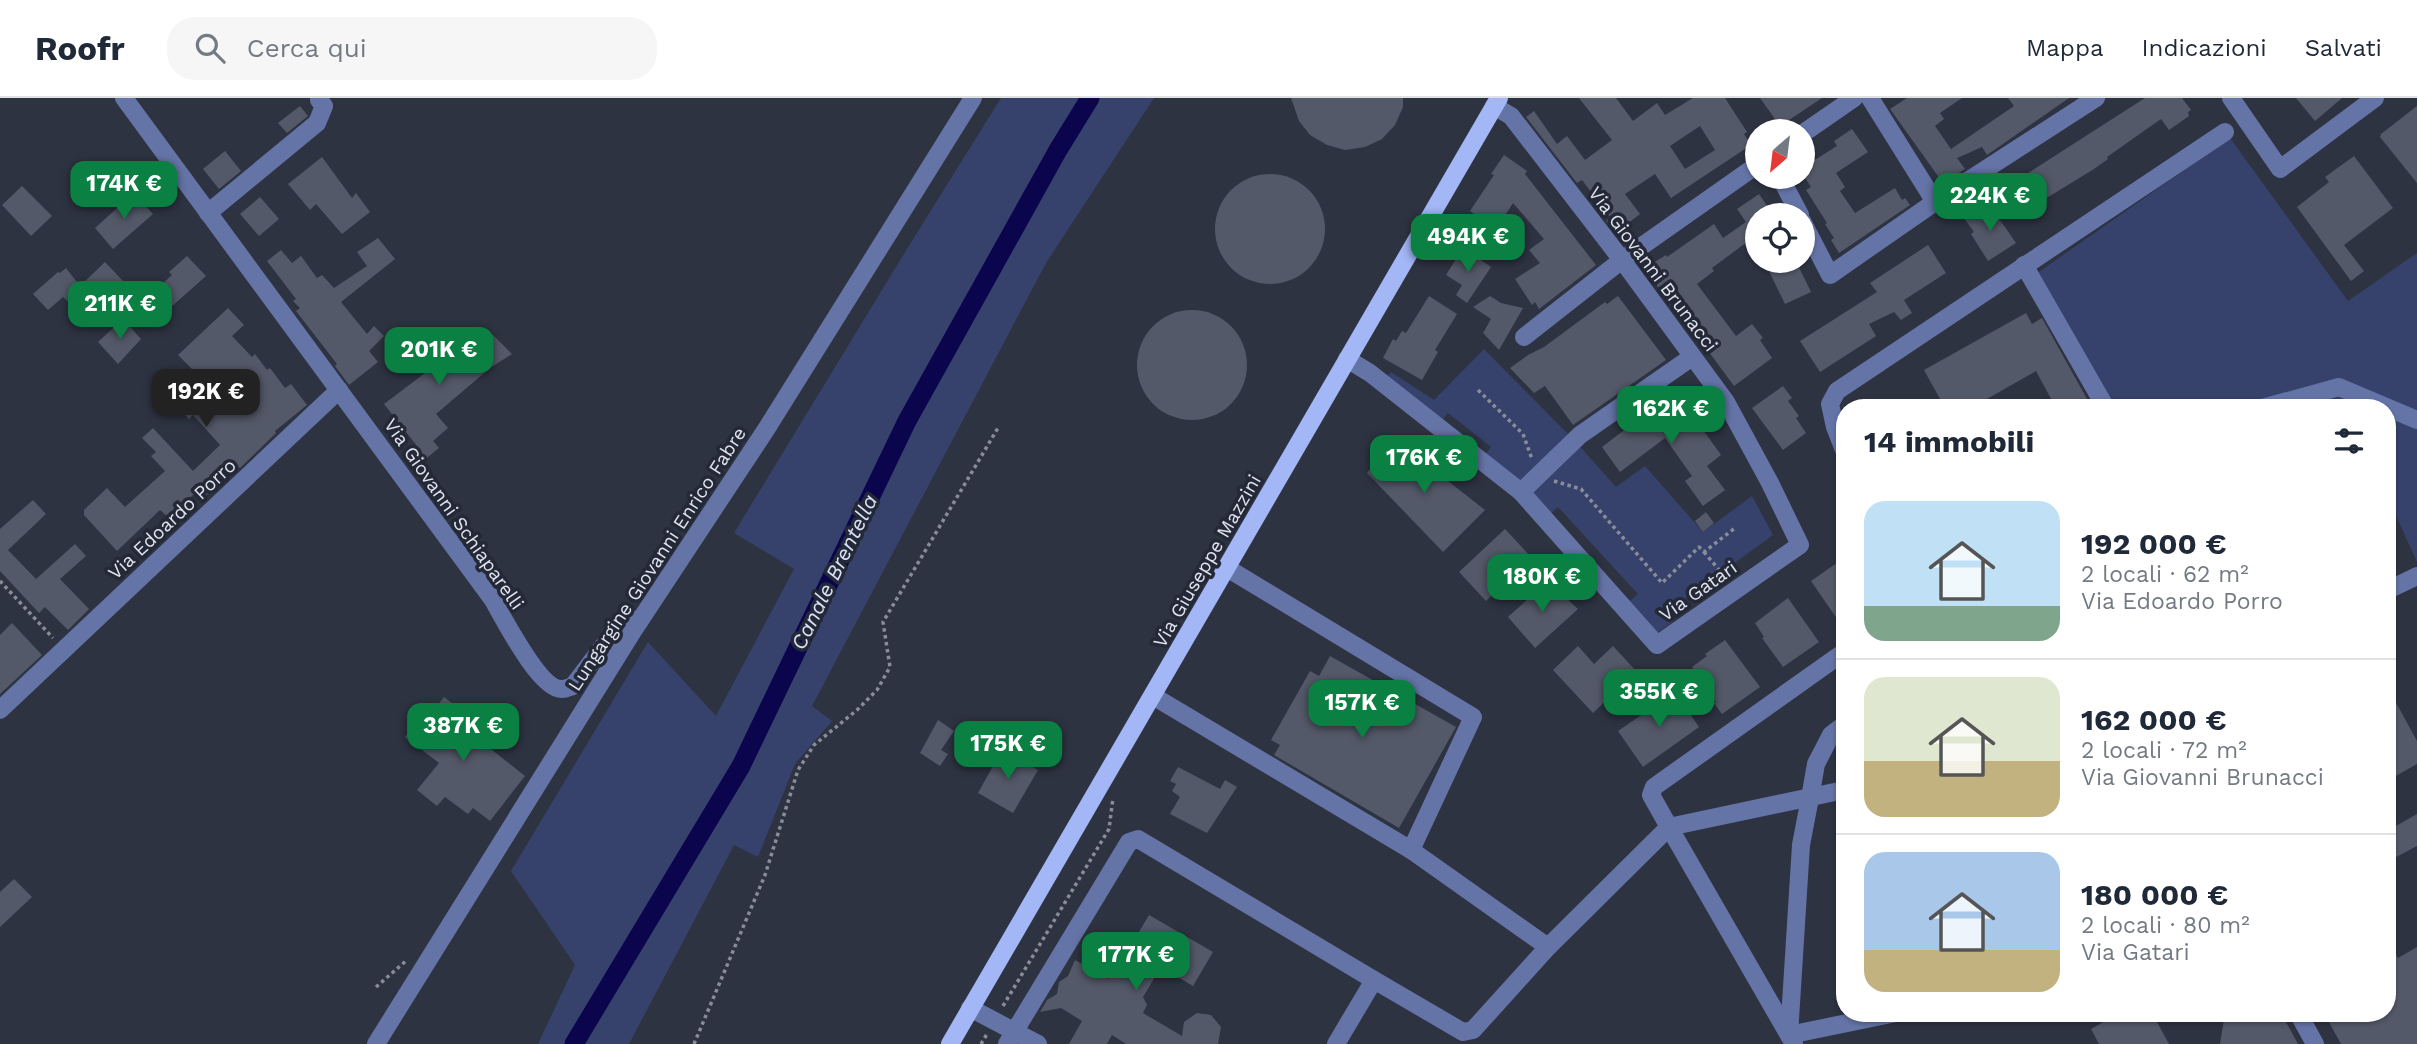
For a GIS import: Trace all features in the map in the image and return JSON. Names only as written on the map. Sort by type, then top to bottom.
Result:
[{"type":"main road","name":"Via Giuseppe Mazzini","points":[[950,1044],[1496,102]]},
{"type":"street","name":"Via Giovanni Schiaparelli","points":[[124,98],[493,600],[536,672],[554,687],[562,690],[573,686],[624,619],[639,622]]},
{"type":"street","name":"Lungargine Giovanni Enrico Fabre","points":[[376,1044],[639,622],[767,428],[973,98]]},
{"type":"street","points":[[1815,125],[1854,98]]},
{"type":"street","points":[[1870,98],[1935,202]]},
{"type":"street","points":[[1815,246],[1830,275],[1935,202],[2096,98]]},
{"type":"street","points":[[2231,98],[2280,169],[2375,98]]},
{"type":"street","points":[[208,213],[317,123],[323,114],[324,106],[319,100]]},
{"type":"street","name":"Via Giovanni Brunacci","points":[[1496,102],[1511,116],[1622,260],[1726,402],[1800,545]]},
{"type":"street","points":[[1836,430],[1830,404],[1838,391],[2225,132]]},
{"type":"street","points":[[1524,337],[1622,260],[1745,173]]},
{"type":"street","points":[[2024,265],[2101,399]]},
{"type":"street","points":[[1530,484],[1580,435],[1692,357]]},
{"type":"street","name":"Via Gatari","points":[[1347,359],[1530,484],[1657,645],[1800,545]]},
{"type":"street","points":[[2295,399],[2339,387],[2367,399]]},
{"type":"street","name":"Via Edoardo Porro","points":[[0,710],[339,390]]},
{"type":"street","points":[[2396,412],[2417,421]]},
{"type":"street","points":[[1227,568],[1473,717],[1412,850]]},
{"type":"street","points":[[2396,586],[2417,576]]},
{"type":"street","points":[[1791,1039],[1651,795],[1654,786],[1836,658]]},
{"type":"street","points":[[1153,696],[1412,850],[1548,947]]},
{"type":"street","points":[[1791,1039],[1801,845],[1816,764],[1831,735],[1836,731]]},
{"type":"street","points":[[1011,1038],[1129,842],[1138,838],[1463,1032],[1473,1030],[1548,947],[1670,827],[1836,792]]},
{"type":"street","points":[[1336,1044],[1374,980]]},
{"type":"street","points":[[970,1008],[1011,1038],[1038,1044]]},
{"type":"street","points":[[1791,1039],[1860,1022]]},
{"type":"street","points":[[2303,1022],[2315,1044]]},
{"type":"path","points":[[1478,390],[1523,434],[1530,484],[1581,489],[1662,583],[1699,547],[1735,590]]},
{"type":"path","points":[[694,1044],[765,875],[797,770],[814,745],[877,690],[890,667],[883,622],[998,428]]},
{"type":"path","points":[[1704,552],[1735,528]]},
{"type":"path","points":[[0,581],[64,650]]},
{"type":"path","points":[[1000,1013],[1109,829],[1114,796]]},
{"type":"path","points":[[981,1044],[987,1034]]},
{"type":"shaded area","points":[[1001,98],[1154,98],[1046,263],[812,706],[832,721],[795,764],[758,857],[734,845],[629,1044],[538,1044],[575,965],[511,871],[648,642],[716,716],[794,569],[734,533]]},
{"type":"shaded area","points":[[2230,138],[2348,301],[2417,253],[2417,562],[2396,516],[2396,399],[2106,399],[2036,274]]},
{"type":"shaded area","points":[[1484,349],[1574,440],[1616,487],[1645,466],[1703,532],[1752,496],[1773,535],[1667,612],[1674,621],[1657,633],[1629,602],[1638,594],[1558,507],[1549,515],[1485,455],[1491,447],[1448,413],[1442,420],[1386,378],[1391,372],[1434,400]]},
{"type":"building","points":[[1291,98],[1403,98],[1403,107],[1395,125],[1382,139],[1365,147],[1345,150],[1327,145],[1310,135],[1299,121]]},
{"type":"building","points":[[1579,98],[1616,98],[1633,121],[1657,103],[1665,115],[1693,98],[1725,98],[1745,129],[1745,149],[1671,198],[1655,174],[1625,194],[1640,214],[1615,233],[1606,221],[1610,217],[1582,180],[1577,183],[1526,117],[1534,111],[1557,144],[1567,136],[1585,160],[1612,140]],"holes":[[[1700,126],[1715,150],[1685,169],[1670,146]]]},
{"type":"building","points":[[1760,98],[1822,98],[1790,119],[1775,119]]},
{"type":"building","points":[[1907,98],[1962,98],[1940,113],[1944,119],[1935,126],[1951,149],[2014,106],[2008,98],[2069,98],[1987,155],[1982,147],[1957,158],[1965,169],[1943,183],[1890,109]]},
{"type":"building","points":[[2145,98],[2182,98],[2191,110],[2188,112],[2189,116],[2169,130],[2161,119],[2094,169],[2024,212],[2008,186]]},
{"type":"building","points":[[2296,98],[2342,98],[2315,121]]},
{"type":"building","points":[[300,106],[308,116],[287,133],[278,123]]},
{"type":"building","points":[[2417,106],[2417,183],[2380,137]]},
{"type":"building","points":[[1852,129],[1868,152],[1836,173],[1845,187],[1840,191],[1855,213],[1895,188],[1902,200],[1905,198],[1910,205],[1839,253],[1831,240],[1834,238],[1825,224],[1827,223],[1806,190],[1815,189],[1815,160],[1837,146],[1834,141]]},
{"type":"building","points":[[225,151],[241,171],[219,189],[203,169]]},
{"type":"building","points":[[1504,155],[1527,171],[1525,174],[1596,265],[1539,309],[1535,302],[1532,305],[1515,279],[1540,263],[1529,250],[1544,239],[1513,203],[1496,229],[1470,211]]},
{"type":"building","points":[[2354,156],[2393,208],[2344,245],[2364,271],[2351,281],[2297,207],[2329,182],[2325,177]]},
{"type":"building","points":[[322,157],[352,198],[356,193],[370,212],[342,234],[316,204],[310,210],[288,184]]},
{"type":"building","points":[[1270,174],[1291,178],[1309,190],[1321,208],[1325,229],[1321,250],[1309,268],[1291,280],[1270,284],[1249,280],[1231,268],[1219,250],[1215,229],[1219,208],[1231,190],[1249,178]]},
{"type":"building","points":[[22,186],[52,216],[31,236],[2,205]]},
{"type":"building","points":[[134,193],[153,214],[113,249],[95,228]]},
{"type":"building","points":[[1759,194],[1765,203],[1746,203]]},
{"type":"building","points":[[260,197],[279,219],[259,236],[240,214]]},
{"type":"building","points":[[1745,204],[1745,221],[1737,209]]},
{"type":"building","points":[[1991,207],[2016,243],[1988,261],[1971,234],[1974,232],[1961,214],[1977,216]]},
{"type":"building","points":[[1745,223],[1745,243],[1712,268],[1714,271],[1697,284],[1736,336],[1752,324],[1763,338],[1760,340],[1772,358],[1734,386],[1695,333],[1692,336],[1645,268],[1666,255],[1667,257],[1714,224],[1723,238]]},
{"type":"building","points":[[378,238],[395,259],[341,302],[367,334],[374,326],[384,336],[369,351],[378,362],[349,385],[335,366],[337,364],[296,311],[300,308],[293,301],[296,299],[267,261],[281,250],[292,263],[301,256],[317,278],[322,275],[334,288],[367,266],[357,252]]},
{"type":"building","points":[[1928,245],[1946,273],[1904,300],[1912,313],[1901,320],[1894,312],[1869,324],[1876,336],[1820,372],[1800,341],[1877,292],[1870,283]]},
{"type":"building","points":[[1463,248],[1491,267],[1467,303],[1456,295],[1462,285],[1446,275]]},
{"type":"building","points":[[187,256],[206,276],[162,315],[147,298],[172,275],[169,272]]},
{"type":"building","points":[[105,262],[124,282],[85,318],[63,297],[48,310],[33,294],[66,268],[80,286]]},
{"type":"building","points":[[1770,273],[1802,273],[1811,292],[1785,304]]},
{"type":"building","points":[[1429,296],[1457,314],[1435,350],[1438,352],[1422,380],[1383,358],[1393,339],[1396,341],[1402,331],[1406,333]]},
{"type":"building","points":[[1490,296],[1501,303],[1523,308],[1499,350],[1483,333],[1491,319],[1473,307]]},
{"type":"building","points":[[1618,296],[1666,360],[1573,425],[1545,386],[1534,393],[1510,368],[1544,347],[1605,302],[1607,304]]},
{"type":"building","points":[[228,308],[244,325],[232,336],[252,357],[255,354],[267,370],[270,368],[285,388],[291,384],[307,405],[275,431],[276,433],[240,468],[236,466],[202,499],[196,492],[169,518],[160,510],[117,551],[84,515],[84,510],[107,488],[125,507],[165,471],[151,456],[156,452],[142,438],[153,428],[193,471],[220,445],[193,415],[189,419],[172,402],[199,376],[178,355]]},
{"type":"building","points":[[1192,310],[1213,314],[1231,326],[1243,344],[1247,365],[1243,386],[1231,404],[1213,416],[1192,420],[1171,416],[1153,404],[1141,386],[1137,365],[1141,344],[1153,326],[1171,314]]},
{"type":"building","points":[[2026,313],[2032,324],[2042,318],[2087,399],[2051,399],[2036,371],[1987,399],[1940,399],[1924,370]]},
{"type":"building","points":[[123,319],[141,339],[118,364],[98,342]]},
{"type":"building","points":[[427,327],[432,327],[462,359],[492,334],[512,354],[490,368],[436,414],[448,428],[433,441],[439,448],[417,466],[408,453],[417,446],[384,404],[429,370],[425,364],[427,362],[409,342]]},
{"type":"building","points":[[1783,386],[1792,398],[1788,401],[1799,416],[1796,418],[1806,433],[1783,450],[1752,408]]},
{"type":"building","points":[[1678,395],[1721,455],[1707,466],[1725,490],[1703,506],[1685,481],[1692,476],[1665,438],[1620,472],[1602,447],[1640,418],[1642,421]]},
{"type":"building","points":[[1393,438],[1485,510],[1443,552],[1367,473]]},
{"type":"building","points":[[33,500],[46,514],[8,550],[36,579],[75,544],[86,556],[60,579],[89,609],[68,630],[45,607],[39,613],[0,571],[0,529]]},
{"type":"building","points":[[1706,512],[1714,523],[1703,532],[1695,521]]},
{"type":"building","points":[[1505,529],[1532,558],[1486,601],[1459,572]]},
{"type":"building","points":[[1836,564],[1836,617],[1811,581]]},
{"type":"building","points":[[1548,581],[1578,609],[1535,648],[1508,617]]},
{"type":"building","points":[[1788,598],[1819,642],[1783,667],[1762,638],[1764,637],[1755,623]]},
{"type":"building","points":[[12,623],[42,655],[0,694],[0,635]]},
{"type":"building","points":[[1725,640],[1760,687],[1722,714],[1692,667]]},
{"type":"building","points":[[1578,646],[1594,664],[1613,646],[1636,671],[1593,713],[1553,670]]},
{"type":"building","points":[[1330,656],[1456,727],[1399,828],[1274,755],[1280,745],[1271,740],[1310,671],[1319,676]]},
{"type":"building","points":[[1675,692],[1699,727],[1643,767],[1618,731]]},
{"type":"building","points":[[444,697],[484,728],[477,738],[525,776],[490,821],[473,808],[468,814],[445,797],[437,806],[417,790],[439,763],[405,737],[417,721],[422,725]]},
{"type":"building","points":[[2396,702],[2417,741],[2417,764],[2396,776]]},
{"type":"building","points":[[938,720],[954,731],[941,750],[948,754],[940,766],[920,753]]},
{"type":"building","points":[[1002,750],[1038,770],[1013,813],[978,793]]},
{"type":"building","points":[[1178,767],[1220,789],[1225,780],[1237,787],[1207,833],[1170,814],[1180,797],[1172,791],[1176,784],[1170,781]]},
{"type":"building","points":[[2417,814],[2417,846],[2396,857],[2396,826]]},
{"type":"building","points":[[14,879],[32,897],[0,927],[0,892]]},
{"type":"building","points":[[1149,915],[1213,952],[1193,986],[1161,967],[1143,997],[1147,1005],[1143,1013],[1182,1036],[1184,1022],[1197,1013],[1211,1015],[1221,1027],[1218,1044],[1126,1044],[1112,1035],[1107,1044],[1069,1044],[1082,1021],[1061,1008],[1040,1012],[1047,1000],[1057,994],[1059,982],[1068,976],[1075,960],[1108,979],[1112,977]]},
{"type":"building","points":[[2417,947],[2417,1044],[2341,1044],[2329,1022],[2396,1022],[2396,955],[2398,958]]},
{"type":"building","points":[[2103,1022],[2157,1022],[2169,1044],[2099,1044],[2091,1029]]},
{"type":"building","points":[[2224,1022],[2286,1022],[2298,1044],[2220,1044]]},
{"type":"waterway","name":"Canale Brentella","points":[[574,1044],[741,766],[907,421],[1058,150],[1090,98]]}]
